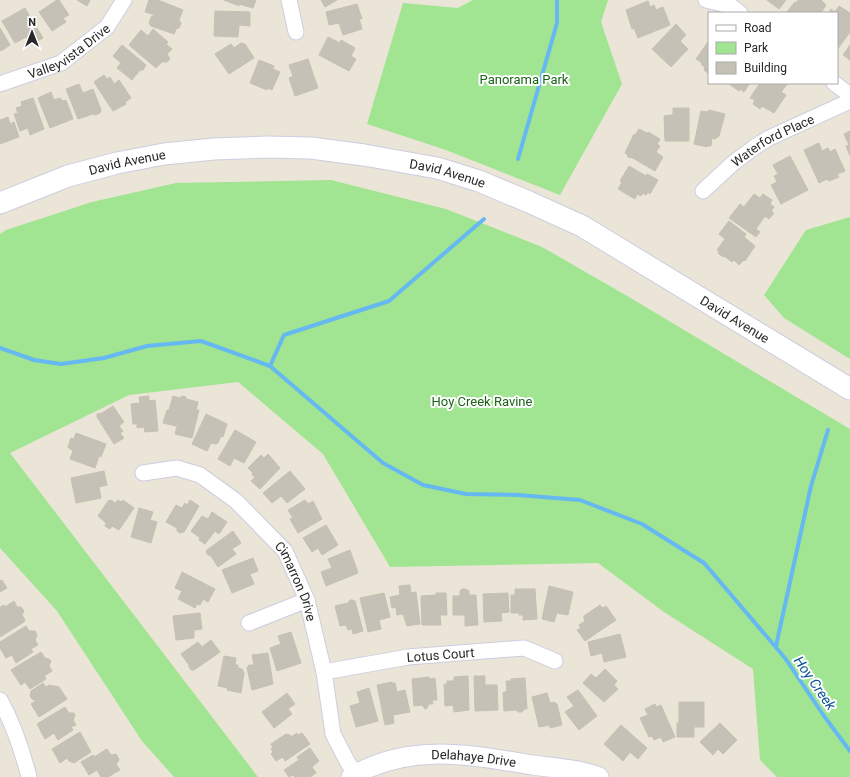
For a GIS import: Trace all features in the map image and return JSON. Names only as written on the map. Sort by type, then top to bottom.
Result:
[{"type":"main road","name":"David Avenue","points":[[0,203],[68,176],[117,163],[164,154],[214,148],[311,148],[364,155],[437,168],[479,182],[529,202],[582,226],[850,389]]},
{"type":"street","name":"Valleyvista Drive","points":[[0,84],[61,63],[107,27],[124,0]]},
{"type":"street","points":[[289,0],[296,32]]},
{"type":"street","points":[[706,0],[731,6],[739,12]]},
{"type":"street","points":[[835,84],[850,95]]},
{"type":"street","name":"Waterford Place","points":[[702,191],[732,164],[769,138],[850,101]]},
{"type":"street","name":"Cimarron Drive","points":[[144,473],[177,468],[200,475],[236,501],[285,551],[307,600],[324,672],[333,734],[354,775]]},
{"type":"street","points":[[249,623],[307,600]]},
{"type":"street","name":"Lotus Court","points":[[324,672],[408,657],[524,648],[555,661]]},
{"type":"street","points":[[0,700],[5,719],[17,736],[29,777]]},
{"type":"street","name":"Delahaye Drive","points":[[354,775],[390,761],[427,753],[445,753],[492,758],[580,772],[599,777]]},
{"type":"green space","name":"Panorama Park","points":[[473,0],[608,0],[601,22],[622,84],[560,195],[446,150],[367,124],[403,3],[458,8]]},
{"type":"green space","name":"Hoy Creek Ravine","points":[[331,180],[446,209],[542,247],[629,297],[850,429],[850,777],[777,777],[760,760],[753,669],[664,612],[598,563],[390,567],[323,454],[238,382],[129,395],[10,453],[258,777],[174,777],[142,741],[57,611],[0,548],[0,234],[6,230],[92,202],[176,183]]},
{"type":"green space","points":[[850,217],[850,359],[784,318],[764,295],[806,230]]},
{"type":"building","points":[[59,0],[69,15],[63,18],[66,22],[52,31],[39,12]]},
{"type":"building","points":[[77,0],[90,0],[87,6]]},
{"type":"building","points":[[149,0],[158,0],[183,10],[179,20],[181,23],[174,34],[151,26],[149,23],[151,17],[155,15],[145,12]]},
{"type":"building","points":[[224,0],[256,0],[253,8],[239,4],[239,6]]},
{"type":"building","points":[[321,0],[337,0],[325,7]]},
{"type":"building","points":[[767,0],[786,0],[779,9]]},
{"type":"building","points":[[798,0],[821,0],[826,5],[822,12],[787,12],[795,2],[796,3]]},
{"type":"building","points":[[648,1],[650,7],[654,5],[656,10],[663,7],[670,25],[638,38],[634,28],[632,29],[626,10]]},
{"type":"building","points":[[357,4],[362,19],[359,19],[362,29],[343,35],[339,23],[329,25],[326,12]]},
{"type":"building","points":[[839,6],[850,13],[850,32],[838,49],[838,12],[835,12]]},
{"type":"building","points":[[25,8],[43,38],[30,45],[26,37],[15,43],[2,21]]},
{"type":"building","points":[[215,11],[250,12],[250,26],[239,25],[238,37],[214,36]]},
{"type":"building","points":[[676,24],[686,35],[680,41],[688,49],[671,67],[652,49]]},
{"type":"building","points":[[0,28],[10,45],[1,51],[0,49]]},
{"type":"building","points":[[153,29],[168,42],[166,44],[172,49],[167,54],[170,59],[167,62],[162,62],[156,68],[129,45],[141,30],[148,36]]},
{"type":"building","points":[[328,37],[340,43],[341,40],[355,48],[351,56],[356,59],[349,71],[319,55]]},
{"type":"building","points":[[708,42],[708,73],[704,70],[705,68],[701,64],[702,63],[696,59]]},
{"type":"building","points":[[241,43],[245,44],[254,58],[229,74],[215,54],[231,44],[234,48]]},
{"type":"building","points":[[122,45],[146,65],[143,70],[140,70],[132,80],[117,68],[121,63],[113,56]]},
{"type":"building","points":[[850,45],[850,61],[843,55]]},
{"type":"building","points":[[308,59],[318,88],[295,96],[289,78],[293,76],[289,65]]},
{"type":"building","points":[[259,60],[274,66],[273,69],[280,72],[272,90],[267,88],[267,90],[250,83]]},
{"type":"building","points":[[104,75],[107,79],[110,77],[114,84],[119,80],[131,98],[125,102],[126,104],[113,111],[94,82]]},
{"type":"building","points":[[79,84],[83,93],[93,89],[101,110],[100,113],[78,119],[66,89]]},
{"type":"building","points":[[729,84],[749,84],[744,92],[740,89],[739,91]]},
{"type":"building","points":[[759,84],[787,84],[781,92],[786,95],[774,113],[762,106],[760,109],[753,104],[755,100],[750,98]]},
{"type":"building","points":[[51,92],[54,100],[60,98],[63,101],[66,100],[73,119],[50,128],[38,98]]},
{"type":"building","points":[[33,98],[44,129],[30,135],[28,128],[20,131],[14,114],[18,113],[16,108],[22,106],[21,102]]},
{"type":"building","points":[[673,108],[689,108],[689,141],[665,141],[664,116],[672,115]]},
{"type":"building","points":[[709,110],[725,114],[719,136],[715,139],[712,138],[711,146],[707,147],[694,144],[701,111],[708,112]]},
{"type":"building","points":[[8,117],[10,124],[14,122],[19,137],[0,144],[0,120]]},
{"type":"building","points":[[639,129],[660,139],[657,144],[660,146],[656,152],[663,157],[655,171],[631,157],[630,158],[625,153],[634,134],[635,135]]},
{"type":"building","points":[[850,131],[850,156],[846,146],[849,145],[844,134]]},
{"type":"building","points":[[819,143],[822,151],[828,148],[830,152],[835,149],[845,171],[837,174],[839,177],[829,181],[827,179],[819,183],[804,150]]},
{"type":"building","points":[[790,156],[808,190],[781,204],[771,185],[777,182],[774,176],[778,174],[773,165]]},
{"type":"building","points":[[629,166],[646,176],[647,174],[658,180],[650,194],[648,192],[646,195],[643,193],[641,196],[637,194],[635,199],[618,189],[622,182],[620,181]]},
{"type":"building","points":[[754,194],[760,198],[763,194],[772,200],[770,204],[774,207],[771,211],[774,213],[769,219],[765,216],[756,229],[760,232],[756,237],[729,218],[740,204],[744,207]]},
{"type":"building","points":[[729,221],[746,234],[744,237],[755,246],[745,261],[744,260],[739,265],[734,260],[732,262],[724,256],[723,257],[717,250],[725,239],[719,234]]},
{"type":"building","points":[[149,396],[149,401],[155,400],[158,431],[145,432],[144,427],[137,428],[137,424],[133,424],[131,404],[140,403],[139,397]]},
{"type":"building","points":[[173,396],[180,398],[182,396],[186,397],[186,399],[198,402],[196,410],[199,410],[192,438],[175,434],[177,422],[176,426],[163,423]]},
{"type":"building","points":[[113,406],[124,422],[119,426],[123,431],[120,433],[124,438],[114,444],[97,417],[97,414],[102,413]]},
{"type":"building","points":[[206,414],[227,424],[223,437],[221,436],[218,443],[211,443],[207,451],[192,444]]},
{"type":"building","points":[[235,430],[256,442],[244,463],[234,458],[230,466],[218,459]]},
{"type":"building","points":[[76,433],[106,444],[101,457],[99,456],[95,468],[70,459],[73,451],[68,447],[71,438],[74,439]]},
{"type":"building","points":[[268,454],[280,468],[260,489],[251,481],[255,477],[248,468],[261,455],[264,458]]},
{"type":"building","points":[[104,471],[107,485],[99,487],[101,498],[76,503],[71,478]]},
{"type":"building","points":[[290,471],[305,489],[287,503],[281,496],[272,503],[263,493]]},
{"type":"building","points":[[111,500],[115,503],[118,500],[121,502],[123,500],[134,508],[119,530],[112,526],[110,529],[105,526],[106,523],[98,516],[108,501]]},
{"type":"building","points":[[190,500],[199,506],[184,532],[180,533],[177,531],[177,528],[166,522],[176,505],[182,508],[185,503],[187,505]]},
{"type":"building","points":[[305,500],[308,504],[313,501],[322,519],[298,533],[290,519],[293,518],[288,510]]},
{"type":"building","points":[[139,508],[153,512],[150,520],[157,522],[151,543],[131,537]]},
{"type":"building","points":[[212,512],[227,522],[219,534],[215,531],[205,544],[191,531],[202,516],[208,519]]},
{"type":"building","points":[[326,525],[338,545],[322,555],[318,548],[312,552],[303,538]]},
{"type":"building","points":[[233,531],[241,543],[232,549],[236,554],[218,567],[211,556],[206,552]]},
{"type":"building","points":[[350,550],[358,573],[326,586],[321,572],[332,568],[328,559]]},
{"type":"building","points":[[253,558],[258,571],[250,574],[254,584],[232,593],[222,570]]},
{"type":"building","points":[[182,572],[215,589],[208,602],[203,599],[200,605],[197,604],[195,608],[178,599],[182,591],[175,588]]},
{"type":"building","points":[[2,580],[7,588],[0,592],[0,581]]},
{"type":"building","points":[[410,585],[411,593],[416,592],[420,624],[407,626],[403,614],[397,615],[396,607],[392,608],[390,597],[400,595],[399,586]]},
{"type":"building","points":[[549,586],[573,592],[568,615],[557,613],[554,622],[542,619]]},
{"type":"building","points":[[462,589],[469,591],[469,595],[476,595],[478,625],[465,626],[465,615],[453,615],[453,596],[460,596],[460,591]]},
{"type":"building","points":[[515,589],[535,589],[537,619],[523,620],[523,615],[519,615],[519,613],[511,613],[511,595],[515,595]]},
{"type":"building","points":[[384,593],[390,617],[379,620],[381,629],[368,632],[360,598]]},
{"type":"building","points":[[436,593],[446,593],[447,615],[440,615],[441,625],[422,625],[421,596],[436,595]]},
{"type":"building","points":[[508,593],[509,612],[501,613],[502,621],[484,622],[483,594]]},
{"type":"building","points":[[350,600],[355,601],[363,631],[353,634],[352,629],[348,630],[346,625],[340,626],[335,606],[348,603]]},
{"type":"building","points":[[14,601],[17,607],[21,607],[24,611],[22,615],[25,620],[0,637],[0,607],[4,605],[5,607]]},
{"type":"building","points":[[600,605],[603,608],[606,606],[616,620],[585,641],[577,630],[581,628],[579,625],[585,621],[584,616]]},
{"type":"building","points":[[200,613],[202,629],[194,630],[194,638],[176,640],[173,616]]},
{"type":"building","points":[[26,626],[29,631],[35,631],[37,635],[35,640],[38,645],[31,649],[33,652],[16,663],[12,655],[6,658],[0,648],[0,642]]},
{"type":"building","points":[[291,632],[301,663],[277,671],[270,648],[281,644],[278,636]]},
{"type":"building","points":[[620,634],[626,657],[604,662],[602,653],[591,656],[588,642]]},
{"type":"building","points":[[211,640],[220,652],[194,670],[191,670],[181,654],[198,642],[202,647]]},
{"type":"building","points":[[41,652],[45,658],[51,661],[49,666],[52,671],[44,676],[46,679],[30,689],[25,682],[21,685],[11,670]]},
{"type":"building","points":[[268,653],[273,684],[252,690],[247,668],[249,665],[254,665],[252,655]]},
{"type":"building","points":[[224,656],[236,658],[235,665],[238,665],[238,668],[242,669],[244,673],[241,693],[227,690],[228,688],[218,686]]},
{"type":"building","points":[[605,669],[617,681],[614,685],[618,689],[604,702],[583,683],[591,674],[596,678]]},
{"type":"building","points":[[468,676],[469,710],[454,712],[453,705],[445,706],[444,684],[447,684],[447,681],[454,681],[454,677]]},
{"type":"building","points":[[474,676],[485,676],[485,685],[497,685],[498,710],[475,711]]},
{"type":"building","points":[[429,677],[429,679],[435,678],[437,700],[432,700],[433,704],[429,704],[425,709],[422,705],[414,706],[412,679]]},
{"type":"building","points":[[525,678],[527,709],[524,709],[522,712],[518,712],[516,710],[504,711],[503,693],[507,691],[506,681]]},
{"type":"building","points":[[392,682],[395,683],[397,692],[405,690],[410,712],[393,715],[394,723],[385,725],[377,685]]},
{"type":"building","points":[[43,683],[46,687],[49,685],[59,687],[67,699],[39,717],[31,704],[36,701],[30,696],[31,691]]},
{"type":"building","points":[[369,688],[378,721],[356,727],[350,706],[360,703],[357,692]]},
{"type":"building","points":[[578,690],[597,716],[579,730],[565,712],[574,706],[567,697]]},
{"type":"building","points":[[287,693],[295,704],[288,709],[292,714],[274,728],[262,712]]},
{"type":"building","points":[[547,693],[550,703],[554,702],[557,704],[562,725],[550,728],[550,725],[539,727],[532,697]]},
{"type":"building","points":[[679,702],[704,702],[704,727],[694,727],[694,737],[677,737]]},
{"type":"building","points":[[655,704],[656,707],[661,705],[675,737],[663,742],[661,737],[654,740],[652,736],[649,737],[640,718],[648,715],[645,709]]},
{"type":"building","points":[[65,707],[69,713],[74,713],[75,716],[73,720],[76,725],[71,727],[73,730],[58,740],[54,733],[45,739],[37,724]]},
{"type":"building","points":[[720,723],[737,740],[723,754],[718,749],[713,755],[700,742]]},
{"type":"building","points":[[621,725],[647,748],[638,759],[630,752],[623,761],[604,744]]},
{"type":"building","points":[[80,732],[91,752],[74,763],[69,761],[67,758],[60,763],[52,749]]},
{"type":"building","points":[[297,733],[298,735],[302,733],[310,744],[285,761],[283,757],[276,761],[271,754],[273,752],[271,749],[273,748],[271,744],[286,734],[290,735],[291,737]]},
{"type":"building","points":[[310,748],[319,761],[312,767],[316,773],[310,777],[295,777],[293,775],[289,777],[284,770],[299,760],[297,757]]},
{"type":"building","points":[[107,749],[111,755],[116,754],[119,759],[116,764],[120,770],[108,777],[101,777],[97,770],[89,775],[81,762],[93,755],[94,757]]},
{"type":"waterway","points":[[518,159],[557,23],[557,0]]},
{"type":"waterway","points":[[270,366],[284,335],[389,301],[484,219]]},
{"type":"waterway","name":"Hoy Creek","points":[[0,348],[34,360],[61,364],[104,358],[147,346],[201,341],[270,366],[383,463],[423,485],[466,494],[518,495],[580,500],[642,524],[704,563],[785,658],[824,716],[850,751]]},
{"type":"waterway","points":[[776,646],[811,486],[828,430]]}]
